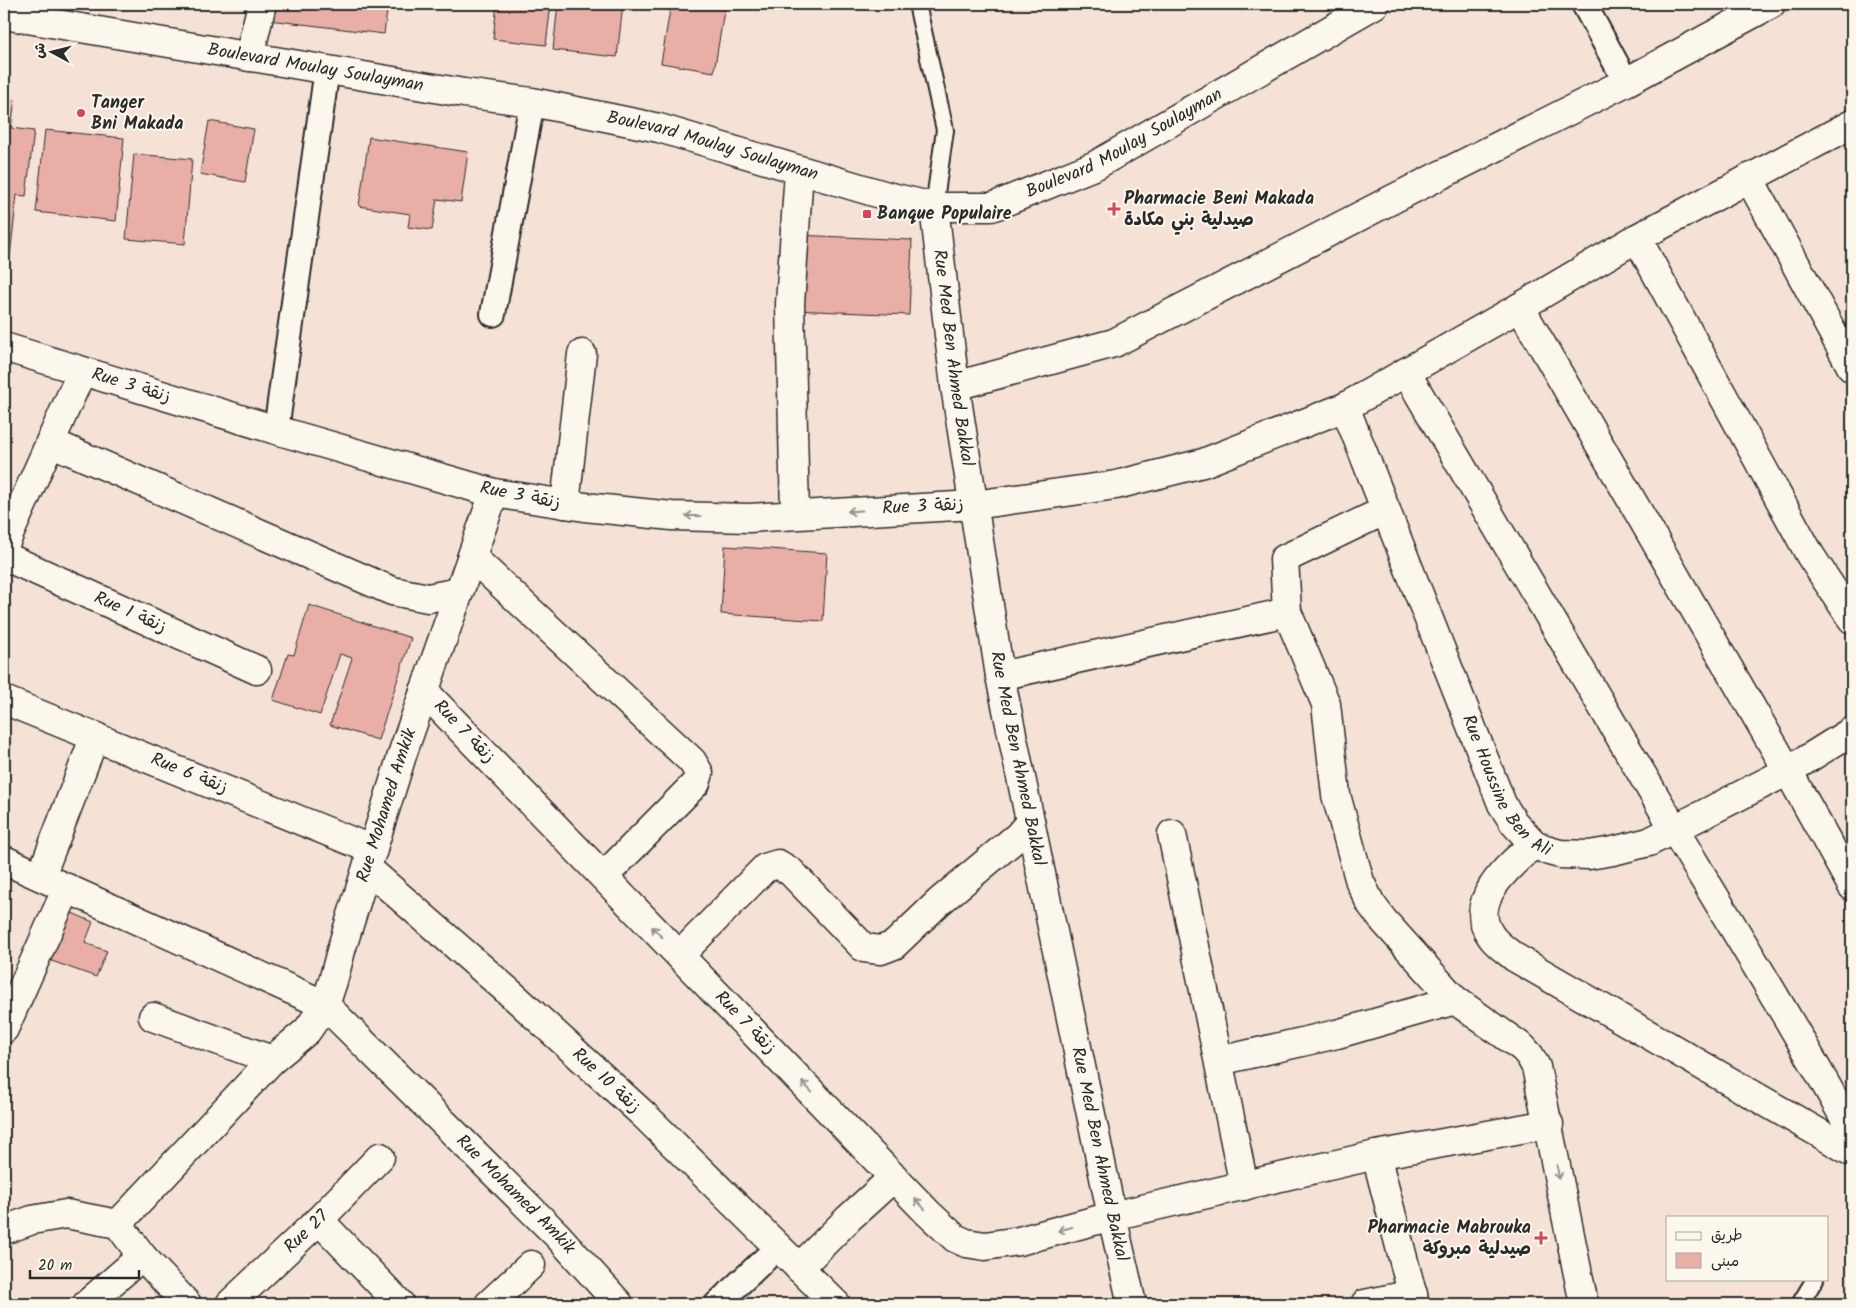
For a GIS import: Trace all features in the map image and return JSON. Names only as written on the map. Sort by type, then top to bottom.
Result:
[{"type":"street","points":[[250,57],[262,4]]},
{"type":"street","name":"Boulevard Moulay Soulayman","points":[[4,15],[464,93],[532,102],[659,128],[886,196],[934,207],[992,207],[1096,165],[1375,4]]},
{"type":"street","points":[[1584,4],[1626,82]]},
{"type":"street","points":[[955,386],[1114,343],[1393,199],[1626,82],[1771,4]]},
{"type":"street","points":[[276,430],[327,69]]},
{"type":"street","points":[[493,314],[532,102]]},
{"type":"street","name":"Rue 3 زنقة","points":[[4,347],[276,430],[494,493],[565,504],[672,516],[750,518],[974,505],[1116,485],[1203,463],[1345,407],[1637,238],[1852,124]]},
{"type":"street","points":[[795,514],[790,304],[799,171]]},
{"type":"street","points":[[1749,178],[1852,368]]},
{"type":"street","name":"Rue Med Ben Ahmed Bakkal","points":[[934,207],[955,386],[1000,676],[1132,1304]]},
{"type":"street","points":[[1637,238],[1810,555],[1852,619]]},
{"type":"street","points":[[1520,307],[1788,770],[1852,886]]},
{"type":"street","points":[[565,504],[582,354]]},
{"type":"street","name":"Rue 3 زنقة","points":[[4,546],[82,371]]},
{"type":"street","points":[[1406,372],[1674,829],[1728,917],[1852,1132]]},
{"type":"street","name":"Rue Houssine Ben Ali","points":[[1345,407],[1502,804],[1514,823],[1534,844],[1560,854],[1589,855],[1649,842],[1788,770],[1852,731]]},
{"type":"street","points":[[50,442],[392,591],[428,598],[459,592]]},
{"type":"street","name":"Rue Mohamed Amkik","points":[[118,1224],[272,1060],[307,1031],[324,1005],[334,981],[342,946],[404,749],[494,493]]},
{"type":"street","points":[[1386,510],[1284,558],[1287,612],[1326,704],[1336,795],[1360,882],[1371,904],[1383,920],[1455,1000],[1523,1048],[1530,1056],[1536,1068],[1584,1304]]},
{"type":"street","name":"Rue 1 زنقة","points":[[4,556],[257,670]]},
{"type":"street","points":[[472,557],[692,761],[699,773],[696,783],[604,876]]},
{"type":"street","points":[[1000,676],[1287,612]]},
{"type":"street","name":"Rue 7 زنقة","points":[[424,691],[947,1231],[966,1243],[985,1246],[1019,1241],[1112,1216],[1376,1155],[1548,1124]]},
{"type":"street","name":"Rue 6 زنقة","points":[[4,700],[95,736],[370,859]]},
{"type":"street","points":[[41,876],[95,736]]},
{"type":"street","points":[[680,955],[765,868],[778,864],[791,872],[864,948],[880,950],[894,945],[939,902],[1018,836],[1030,822]]},
{"type":"street","points":[[1172,834],[1244,1186]]},
{"type":"street","points":[[1534,844],[1501,875],[1487,896],[1484,918],[1486,928],[1499,945],[1514,957],[1852,1152]]},
{"type":"street","name":"Rue 10 زنقة","points":[[370,859],[517,999],[644,1115],[836,1304]]},
{"type":"street","name":"Rue Mohamed Amkik","points":[[4,860],[324,1005],[558,1236],[619,1304]]},
{"type":"street","points":[[4,1029],[67,888]]},
{"type":"street","points":[[1219,1061],[1337,1034],[1455,1000]]},
{"type":"street","points":[[153,1017],[272,1060]]},
{"type":"street","points":[[1365,1304],[1414,1299],[1376,1155]]},
{"type":"street","name":"Rue 27","points":[[230,1304],[319,1220],[380,1157]]},
{"type":"street","points":[[798,1268],[894,1177]]},
{"type":"street","points":[[4,1230],[32,1220],[66,1214],[118,1224],[142,1256],[187,1304]]},
{"type":"street","points":[[319,1220],[400,1304]]},
{"type":"street","points":[[717,1304],[778,1247]]},
{"type":"street","points":[[87,1304],[142,1256]]},
{"type":"street","points":[[489,1304],[530,1265]]},
{"type":"lane","points":[[917,4],[946,130],[934,207]]},
{"type":"lane","points":[[1800,1304],[1814,1280]]},
{"type":"building","points":[[271,4],[388,4],[384,34],[269,20]]},
{"type":"building","points":[[497,4],[551,4],[546,45],[493,39]]},
{"type":"building","points":[[558,4],[623,4],[617,57],[553,50]]},
{"type":"building","points":[[671,4],[725,5],[714,72],[661,63]]},
{"type":"building","points":[[4,98],[15,100],[11,128],[34,131],[26,196],[17,195],[10,256],[4,255]]},
{"type":"building","points":[[209,121],[254,129],[245,182],[200,174]]},
{"type":"building","points":[[45,130],[124,138],[116,221],[36,212]]},
{"type":"building","points":[[369,137],[468,152],[461,202],[437,199],[432,230],[408,227],[410,214],[359,206]]},
{"type":"building","points":[[134,154],[192,159],[185,244],[126,239]]},
{"type":"building","points":[[796,235],[912,240],[909,315],[793,310]]},
{"type":"building","points":[[725,546],[827,553],[823,621],[721,614]]},
{"type":"building","points":[[309,605],[411,638],[378,740],[330,725],[352,658],[340,654],[320,715],[273,700],[288,654],[294,655]]},
{"type":"building","points":[[70,912],[93,922],[85,943],[107,951],[96,977],[49,960]]},
{"type":"place","name":"Tanger Bni Makada","points":[[81,113]]},
{"type":"place","name":"Pharmacie Beni Makada صيدلية بني مكادة","points":[[1114,209]]},
{"type":"place","name":"Banque Populaire","points":[[867,214]]},
{"type":"place","name":"Pharmacie Mabrouka صيدلية مبروكة","points":[[1541,1238]]}]
